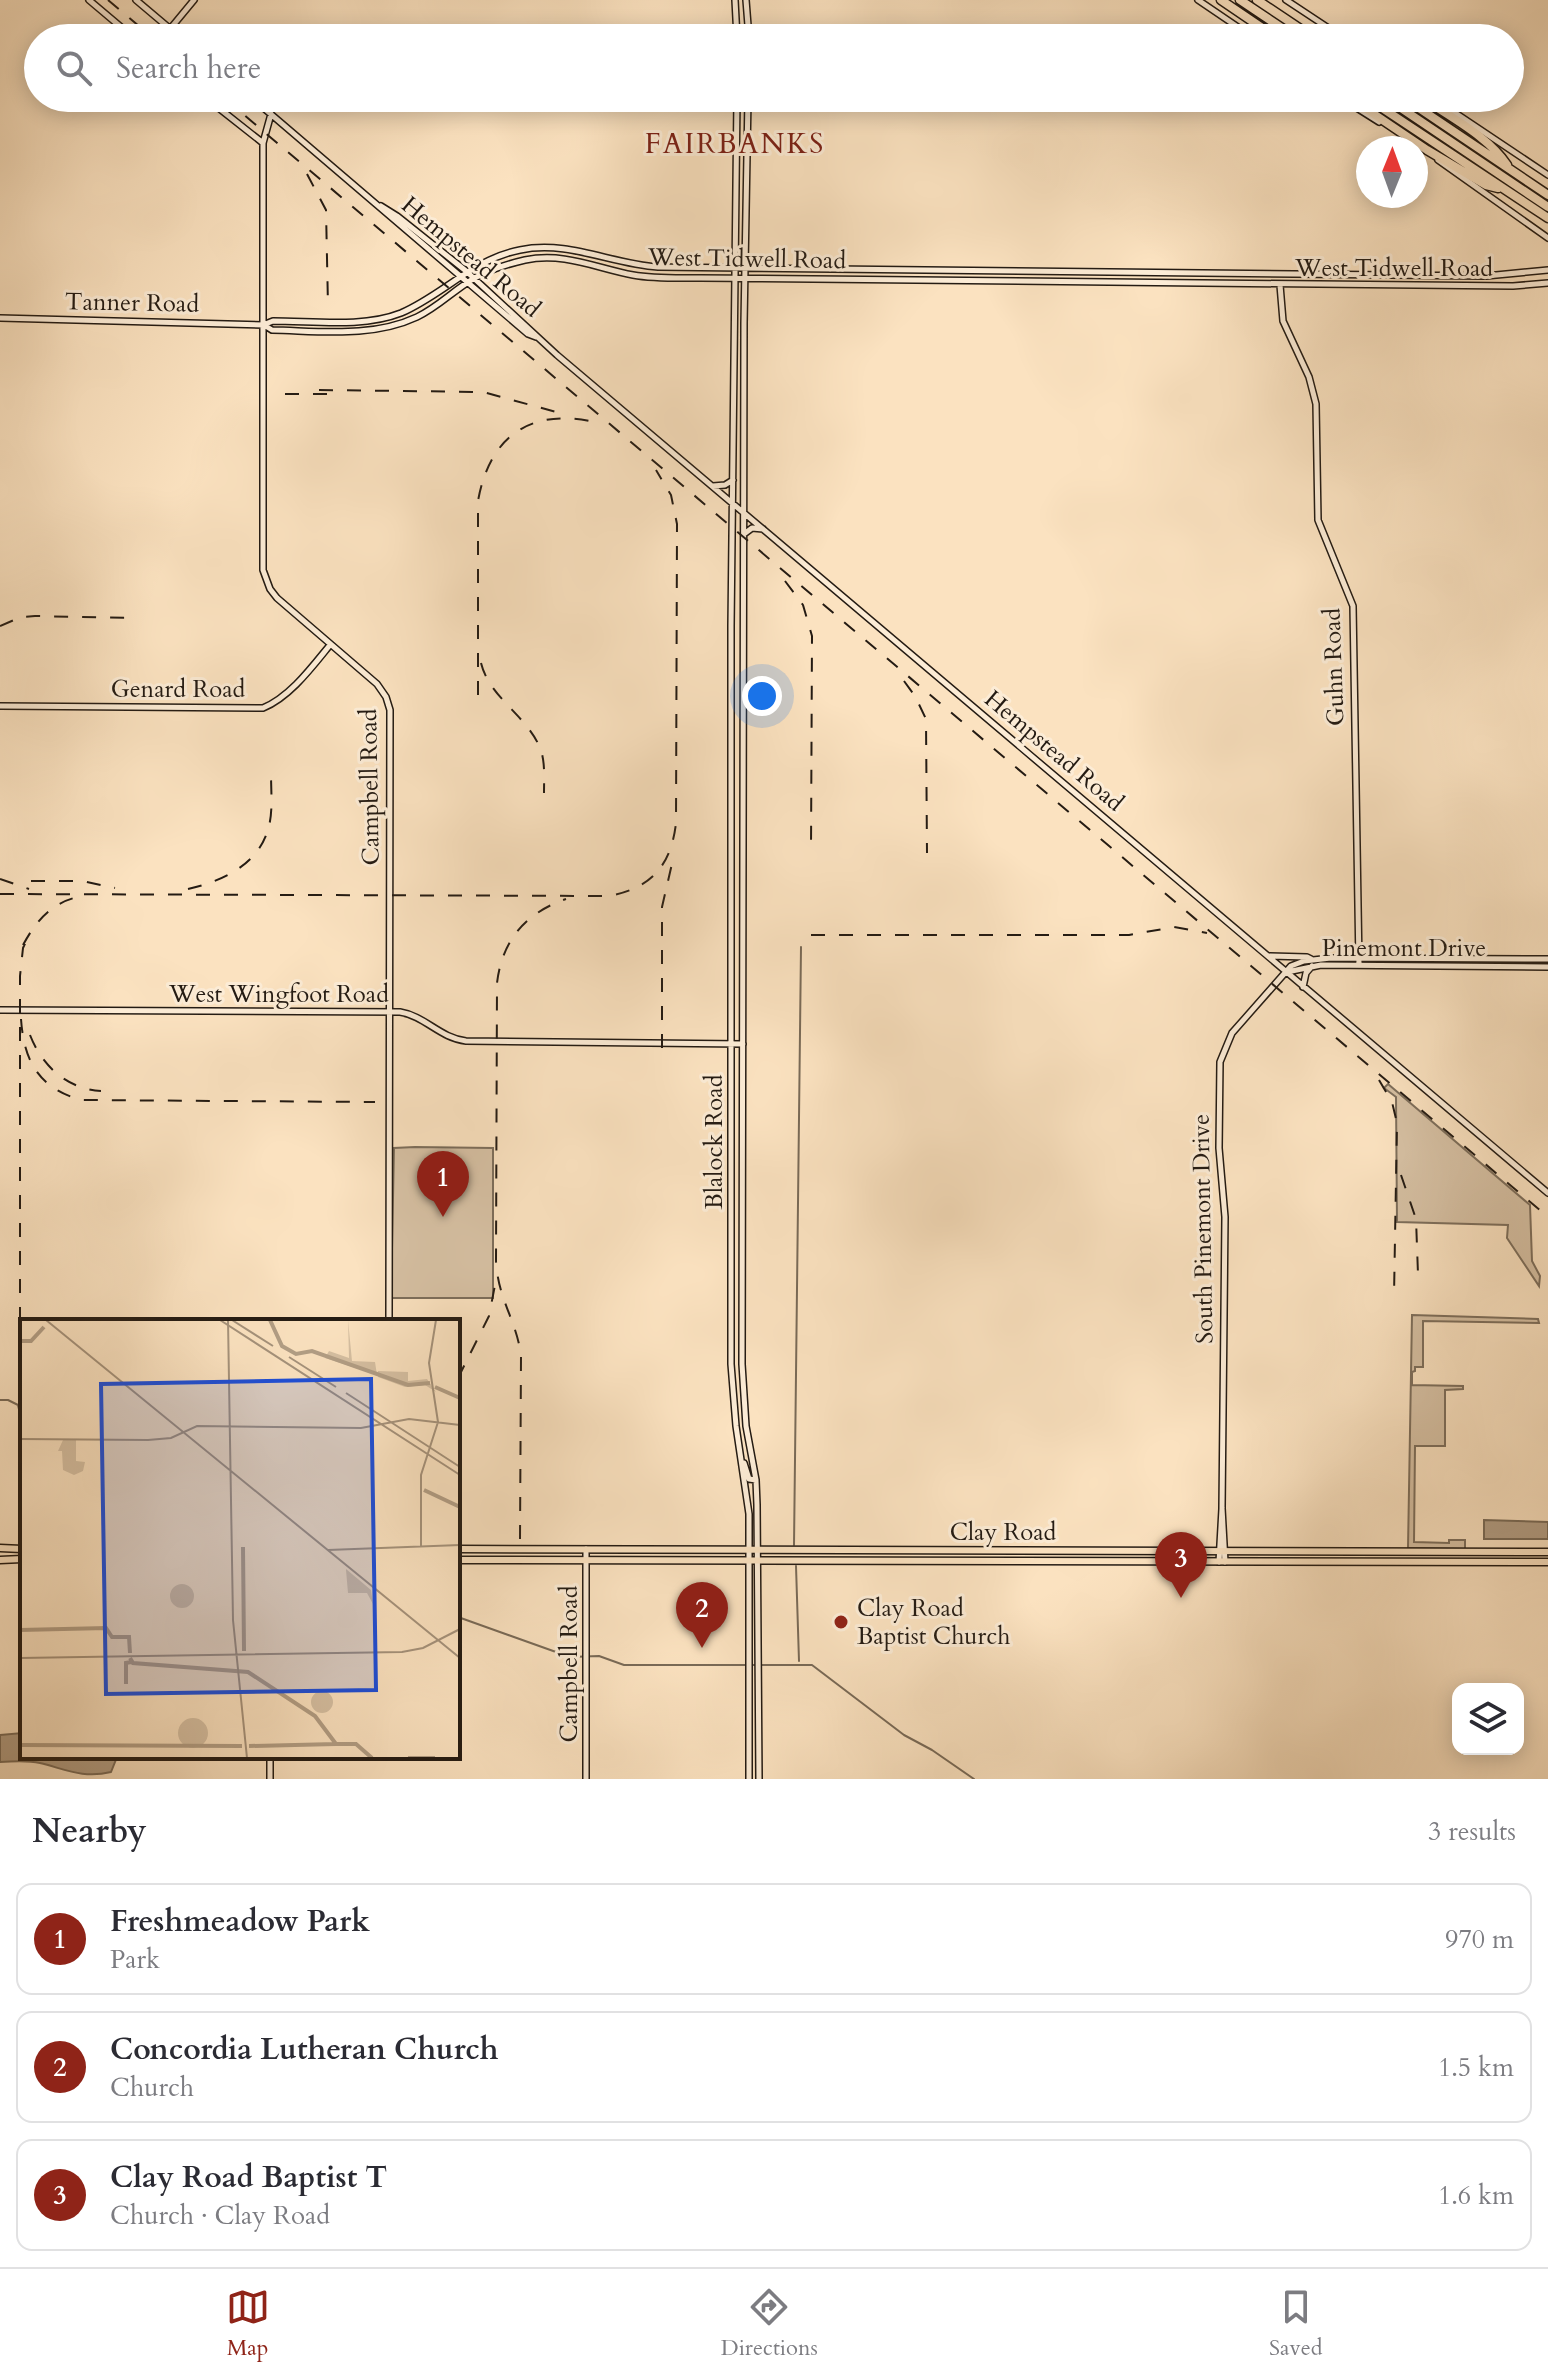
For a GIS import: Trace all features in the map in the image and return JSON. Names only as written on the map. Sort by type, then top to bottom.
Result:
[{"type":"highway","points":[[1221,0],[1256,24]]},
{"type":"highway","points":[[1240,0],[1276,24]]},
{"type":"highway","points":[[1257,0],[1293,24]]},
{"type":"highway","points":[[1372,112],[1486,185],[1507,190]]},
{"type":"highway","points":[[1388,112],[1548,218]]},
{"type":"highway","points":[[1407,112],[1548,207]]},
{"type":"highway","points":[[1425,112],[1548,195]]},
{"type":"highway","points":[[1444,112],[1500,155],[1509,169]]},
{"type":"main road","points":[[89,0],[117,24]]},
{"type":"main road","points":[[136,0],[164,24]]},
{"type":"main road","points":[[174,24],[194,0]]},
{"type":"main road","points":[[735,0],[736,24]]},
{"type":"main road","points":[[746,0],[748,24]]},
{"type":"main road","points":[[1198,0],[1233,24]]},
{"type":"main road","points":[[1286,0],[1322,24]]},
{"type":"main road","points":[[224,112],[263,143]]},
{"type":"main road","name":"Hempstead Road","points":[[269,112],[412,231],[466,271],[471,280],[537,337],[1548,1193]]},
{"type":"main road","name":"Blalock Road","points":[[737,112],[731,585],[731,1364],[736,1426],[749,1514],[749,1779]]},
{"type":"main road","name":"Blalock Road","points":[[748,112],[744,268],[742,1364],[746,1426],[756,1480],[759,1779]]},
{"type":"main road","points":[[1363,112],[1548,238]]},
{"type":"main road","points":[[1454,112],[1548,175]]},
{"type":"main road","name":"Campbell Road","points":[[271,114],[263,143],[263,570],[277,598],[377,684],[390,710],[389,1319]]},
{"type":"main road","name":"Hempstead Road","points":[[412,231],[460,276],[471,280]]},
{"type":"main road","name":"West Tidwell Road","points":[[263,325],[273,321],[368,320],[398,314],[416,306],[466,271],[493,258],[528,249],[566,248],[643,266],[734,268],[1437,276],[1512,276],[1548,270]]},
{"type":"main road","points":[[599,266],[602,256]]},
{"type":"main road","name":"West Tidwell Road","points":[[263,325],[272,330],[360,332],[403,323],[428,311],[471,280],[522,261],[547,257],[644,277],[1358,286],[1513,286],[1548,283]]},
{"type":"main road","points":[[815,279],[816,268]]},
{"type":"main road","points":[[883,269],[885,279]]},
{"type":"main road","points":[[949,270],[949,280]]},
{"type":"main road","points":[[1014,282],[1015,271]]},
{"type":"main road","points":[[1134,273],[1134,284]]},
{"type":"main road","points":[[1358,275],[1358,286]]},
{"type":"main road","points":[[1436,286],[1437,276]]},
{"type":"main road","name":"Guhn Road","points":[[1280,285],[1283,321],[1309,377],[1316,404],[1318,520],[1353,606],[1359,962]]},
{"type":"main road","points":[[734,311],[739,313],[744,324]]},
{"type":"main road","name":"Tanner Road","points":[[0,318],[263,325]]},
{"type":"main road","points":[[332,321],[332,332]]},
{"type":"main road","points":[[713,486],[725,485],[734,479]]},
{"type":"main road","points":[[744,534],[752,528],[764,529]]},
{"type":"main road","points":[[731,585],[743,585]]},
{"type":"main road","name":"Genard Road","points":[[0,706],[263,708],[272,705],[289,690],[330,645]]},
{"type":"main road","points":[[732,661],[743,661]]},
{"type":"main road","points":[[733,739],[745,739]]},
{"type":"main road","points":[[732,952],[743,952]]},
{"type":"main road","points":[[1269,956],[1307,957],[1312,962],[1303,987]]},
{"type":"main road","name":"Pinemont Drive","points":[[1286,972],[1312,962],[1548,959]]},
{"type":"main road","name":"Pinemont Drive","points":[[1359,962],[1548,967]]},
{"type":"main road","name":"South Pinemont Drive","points":[[1222,1562],[1225,1217],[1219,1148],[1220,1062],[1232,1033],[1286,972]]},
{"type":"main road","name":"West Wingfoot Road","points":[[0,1010],[390,1012],[411,1014],[449,1037],[466,1041],[743,1044]]},
{"type":"main road","points":[[732,1106],[743,1107]]},
{"type":"main road","points":[[732,1172],[743,1172]]},
{"type":"main road","points":[[732,1237],[742,1237]]},
{"type":"main road","points":[[732,1304],[742,1304]]},
{"type":"main road","points":[[731,1364],[742,1364]]},
{"type":"main road","points":[[736,1426],[746,1426]]},
{"type":"main road","points":[[741,1459],[749,1479],[756,1480]]},
{"type":"main road","points":[[746,1491],[754,1494],[757,1505]]},
{"type":"main road","points":[[0,1548],[20,1549]]},
{"type":"main road","name":"Clay Road","points":[[460,1549],[1548,1552]]},
{"type":"main road","name":"Campbell Road","points":[[586,1549],[586,1779]]},
{"type":"main road","points":[[652,1549],[652,1560]]},
{"type":"main road","points":[[812,1549],[812,1560]]},
{"type":"main road","points":[[697,1550],[697,1560]]},
{"type":"main road","points":[[1471,1552],[1471,1562]]},
{"type":"main road","points":[[0,1560],[20,1559]]},
{"type":"main road","name":"Clay Road","points":[[460,1560],[1548,1562]]},
{"type":"main road","points":[[747,1626],[758,1626]]},
{"type":"main road","points":[[748,1767],[758,1766]]},
{"type":"shaded area","points":[[1388,1084],[1530,1205],[1532,1261],[1540,1276],[1539,1286],[1507,1238],[1508,1225],[1397,1222],[1396,1097],[1384,1088]]},
{"type":"shaded area","points":[[394,1148],[493,1148],[493,1298],[391,1298]]},
{"type":"shaded area","points":[[1412,1315],[1538,1319],[1539,1323],[1423,1321],[1423,1367],[1415,1367],[1412,1385],[1463,1386],[1463,1389],[1445,1390],[1445,1446],[1415,1446],[1414,1542],[1465,1540],[1465,1549],[1408,1548]]},
{"type":"shaded area","points":[[1484,1520],[1548,1522],[1548,1539],[1484,1539]]},
{"type":"shaded area","points":[[20,1733],[20,1759],[116,1759],[111,1772],[101,1774],[74,1772],[35,1762],[0,1762],[0,1735]]},
{"type":"waterway","points":[[794,1545],[801,947]]},
{"type":"waterway","points":[[0,1400],[18,1405],[20,1414]]},
{"type":"waterway","points":[[796,1566],[799,1661]]},
{"type":"waterway","points":[[460,1618],[570,1657],[599,1656],[624,1665],[812,1665],[904,1735],[974,1779]]},
{"type":"railway","points":[[108,0],[136,24]]},
{"type":"railway","points":[[241,112],[1548,1217]]},
{"type":"railway","points":[[307,174],[326,210],[328,306]]},
{"type":"railway","points":[[319,390],[483,392],[560,413]]},
{"type":"railway","points":[[285,394],[329,394]]},
{"type":"railway","points":[[478,695],[478,501],[483,479],[491,461],[514,433],[547,420],[568,418],[590,421]]},
{"type":"railway","points":[[0,894],[609,896],[647,881],[664,863],[676,823],[677,524],[671,495],[656,470]]},
{"type":"railway","points":[[785,581],[803,605],[812,636],[811,852]]},
{"type":"railway","points":[[0,626],[21,617],[35,616],[132,618]]},
{"type":"railway","points":[[481,663],[493,688],[537,741],[543,759],[544,793]]},
{"type":"railway","points":[[904,681],[926,719],[927,853]]},
{"type":"railway","points":[[188,889],[227,876],[249,861],[257,851],[270,820],[271,774]]},
{"type":"railway","points":[[662,1048],[662,907],[674,855]]},
{"type":"railway","points":[[0,879],[29,889]]},
{"type":"railway","points":[[31,881],[82,881],[115,888]]},
{"type":"railway","points":[[23,945],[44,916],[57,905],[74,898]]},
{"type":"railway","points":[[520,1539],[521,1356],[500,1287],[496,1261],[497,983],[504,954],[518,930],[539,912],[566,899]]},
{"type":"railway","points":[[811,935],[1129,935],[1174,927],[1207,933]]},
{"type":"railway","points":[[20,1321],[20,976],[23,948],[29,935]]},
{"type":"railway","points":[[21,1019],[26,1048],[36,1071],[54,1088],[81,1100],[375,1102]]},
{"type":"railway","points":[[30,1035],[41,1057],[57,1074],[77,1086],[101,1091]]},
{"type":"railway","points":[[1379,1080],[1392,1102],[1397,1123],[1394,1296]]},
{"type":"railway","points":[[1401,1175],[1416,1219],[1418,1274]]},
{"type":"railway","points":[[460,1374],[489,1316],[495,1285]]},
{"type":"place","name":"Freshmeadow Park","points":[[443,1217]]},
{"type":"place","name":"Clay Road Baptist T","points":[[1181,1598]]},
{"type":"place","name":"Clay Road Baptist Church","points":[[841,1622]]},
{"type":"place","name":"Concordia Lutheran Church","points":[[702,1648]]},
{"type":"district","name":"FAIRBANKS","points":[[735,144]]}]
